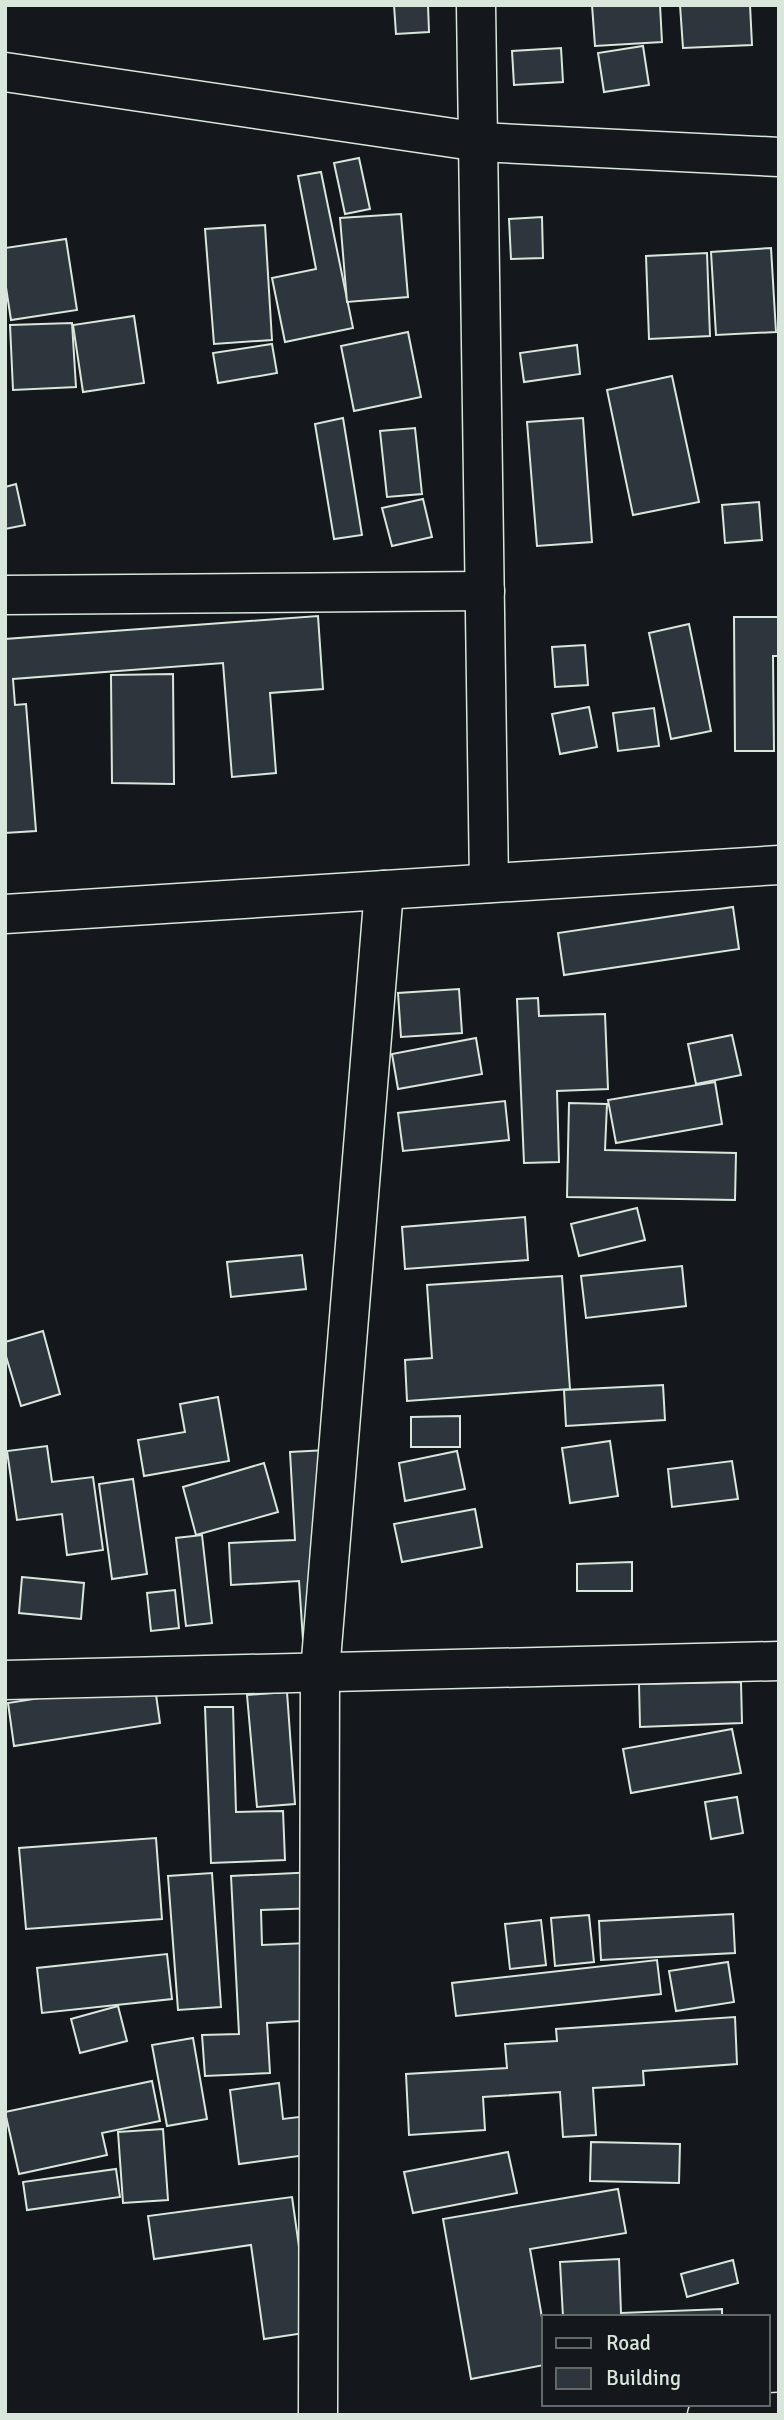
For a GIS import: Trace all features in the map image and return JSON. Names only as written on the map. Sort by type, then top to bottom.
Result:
[{"type":"street","points":[[476,5],[489,883]]},
{"type":"street","points":[[5,72],[480,142],[779,157]]},
{"type":"street","points":[[5,595],[485,591]]},
{"type":"street","points":[[5,914],[779,864]]},
{"type":"street","points":[[318,2415],[320,1672],[384,890]]},
{"type":"street","points":[[5,1680],[779,1661]]},
{"type":"street","points":[[707,2415],[779,2412]]},
{"type":"building","points":[[394,5],[428,5],[429,32],[396,34]]},
{"type":"building","points":[[592,5],[660,5],[662,42],[595,46]]},
{"type":"building","points":[[680,5],[750,5],[752,45],[683,48]]},
{"type":"building","points":[[643,46],[649,85],[604,92],[598,53]]},
{"type":"building","points":[[561,48],[563,82],[514,85],[512,51]]},
{"type":"building","points":[[359,158],[370,209],[345,214],[334,163]]},
{"type":"building","points":[[321,172],[353,328],[285,342],[272,278],[316,269],[298,176]]},
{"type":"building","points":[[401,214],[408,297],[347,302],[340,218]]},
{"type":"building","points":[[542,217],[543,258],[511,259],[509,219]]},
{"type":"building","points":[[265,225],[272,340],[214,344],[205,229]]},
{"type":"building","points":[[66,239],[77,310],[11,320],[5,281],[5,248]]},
{"type":"building","points":[[771,248],[776,332],[716,335],[711,252]]},
{"type":"building","points":[[707,253],[710,336],[649,339],[646,256]]},
{"type":"building","points":[[134,316],[144,383],[83,392],[73,325]]},
{"type":"building","points":[[72,323],[76,387],[13,390],[10,325]]},
{"type":"building","points":[[408,332],[421,397],[354,411],[341,346]]},
{"type":"building","points":[[272,344],[277,373],[218,383],[213,353]]},
{"type":"building","points":[[577,345],[580,374],[524,382],[520,353]]},
{"type":"building","points":[[672,376],[699,502],[633,515],[607,390]]},
{"type":"building","points":[[343,418],[362,535],[334,539],[315,424]]},
{"type":"building","points":[[583,418],[592,542],[537,546],[527,422]]},
{"type":"building","points":[[415,428],[422,494],[387,497],[380,431]]},
{"type":"building","points":[[16,484],[25,525],[5,529],[5,487]]},
{"type":"building","points":[[423,499],[432,537],[392,546],[382,508]]},
{"type":"building","points":[[759,502],[762,540],[725,543],[722,505]]},
{"type":"building","points":[[318,616],[323,689],[270,693],[276,773],[232,777],[223,663],[13,679],[15,705],[26,704],[36,831],[5,833],[5,639]]},
{"type":"building","points":[[734,617],[779,617],[779,656],[773,656],[774,751],[735,751]]},
{"type":"building","points":[[689,624],[711,731],[671,739],[649,633]]},
{"type":"building","points":[[585,645],[588,685],[555,687],[552,647]]},
{"type":"building","points":[[173,674],[174,784],[112,783],[111,675]]},
{"type":"building","points":[[589,707],[597,747],[560,754],[552,714]]},
{"type":"building","points":[[654,708],[659,746],[618,751],[613,713]]},
{"type":"building","points":[[733,907],[739,949],[564,975],[558,933]]},
{"type":"building","points":[[459,989],[462,1033],[401,1037],[398,993]]},
{"type":"building","points":[[538,998],[539,1016],[605,1014],[608,1089],[557,1091],[559,1162],[524,1163],[517,999]]},
{"type":"building","points":[[732,1035],[741,1075],[696,1084],[688,1044]]},
{"type":"building","points":[[476,1038],[482,1074],[398,1089],[392,1054]]},
{"type":"building","points":[[715,1082],[722,1124],[616,1143],[608,1100]]},
{"type":"building","points":[[505,1101],[509,1140],[403,1151],[398,1113]]},
{"type":"building","points":[[569,1103],[607,1104],[605,1150],[736,1153],[735,1200],[567,1197]]},
{"type":"building","points":[[637,1208],[645,1240],[579,1256],[571,1224]]},
{"type":"building","points":[[525,1217],[528,1260],[405,1269],[402,1227]]},
{"type":"building","points":[[302,1255],[306,1289],[231,1297],[227,1262]]},
{"type":"building","points":[[682,1266],[686,1306],[586,1318],[581,1276]]},
{"type":"building","points":[[562,1276],[570,1389],[407,1401],[405,1360],[432,1358],[427,1285]]},
{"type":"building","points":[[43,1331],[60,1394],[21,1406],[5,1353],[5,1342]]},
{"type":"building","points":[[663,1385],[665,1420],[566,1426],[564,1390]]},
{"type":"building","points":[[218,1397],[229,1461],[144,1476],[138,1440],[185,1432],[180,1404]]},
{"type":"building","points":[[460,1416],[460,1447],[411,1447],[411,1417]]},
{"type":"building","points":[[610,1441],[618,1496],[570,1503],[562,1448]]},
{"type":"building","points":[[47,1446],[52,1482],[93,1477],[103,1550],[67,1555],[62,1514],[17,1520],[7,1451]]},
{"type":"building","points":[[327,1450],[339,1638],[303,1640],[299,1581],[231,1585],[229,1543],[295,1540],[290,1452]]},
{"type":"building","points":[[457,1451],[465,1489],[405,1501],[399,1463]]},
{"type":"building","points":[[732,1461],[738,1499],[672,1507],[668,1469]]},
{"type":"building","points":[[264,1463],[278,1512],[196,1535],[183,1487]]},
{"type":"building","points":[[133,1479],[147,1574],[112,1579],[99,1484]]},
{"type":"building","points":[[475,1509],[482,1547],[402,1562],[394,1524]]},
{"type":"building","points":[[202,1535],[212,1623],[186,1626],[176,1538]]},
{"type":"building","points":[[632,1562],[632,1591],[577,1591],[577,1564]]},
{"type":"building","points":[[22,1577],[84,1583],[81,1619],[19,1613]]},
{"type":"building","points":[[175,1590],[179,1628],[151,1631],[147,1593]]},
{"type":"building","points":[[154,1680],[160,1723],[14,1746],[8,1703]]},
{"type":"building","points":[[741,1682],[742,1723],[640,1727],[639,1684]]},
{"type":"building","points":[[287,1692],[295,1804],[257,1807],[247,1695]]},
{"type":"building","points":[[205,1707],[233,1707],[236,1812],[283,1811],[285,1860],[211,1863]]},
{"type":"building","points":[[732,1729],[741,1773],[631,1793],[623,1749]]},
{"type":"building","points":[[737,1797],[743,1833],[711,1839],[705,1802]]},
{"type":"building","points":[[156,1838],[162,1919],[26,1929],[19,1848]]},
{"type":"building","points":[[317,1872],[319,1908],[261,1910],[262,1945],[331,1942],[335,2019],[267,2023],[270,2073],[205,2076],[202,2035],[239,2034],[231,1876]]},
{"type":"building","points":[[212,1873],[221,2007],[178,2010],[168,1876]]},
{"type":"building","points":[[733,1914],[735,1953],[601,1960],[599,1921]]},
{"type":"building","points":[[589,1915],[594,1962],[555,1966],[551,1918]]},
{"type":"building","points":[[541,1920],[546,1965],[510,1969],[505,1924]]},
{"type":"building","points":[[167,1954],[172,1999],[42,2013],[37,1968]]},
{"type":"building","points":[[657,1960],[661,1994],[456,2016],[452,1983]]},
{"type":"building","points":[[728,1962],[734,2002],[676,2011],[669,1971]]},
{"type":"building","points":[[118,2006],[127,2041],[80,2053],[71,2019]]},
{"type":"building","points":[[735,2017],[737,2064],[643,2071],[644,2085],[593,2088],[596,2135],[563,2137],[560,2092],[483,2097],[485,2130],[409,2135],[406,2074],[507,2068],[505,2044],[557,2041],[556,2029]]},
{"type":"building","points":[[193,2038],[207,2119],[167,2126],[152,2045]]},
{"type":"building","points":[[152,2081],[160,2121],[102,2133],[107,2155],[19,2174],[5,2112]]},
{"type":"building","points":[[279,2083],[283,2119],[324,2114],[329,2152],[239,2164],[230,2090]]},
{"type":"building","points":[[163,2129],[168,2200],[123,2203],[118,2132]]},
{"type":"building","points":[[591,2142],[680,2144],[679,2183],[590,2181]]},
{"type":"building","points":[[508,2152],[517,2193],[413,2213],[404,2172]]},
{"type":"building","points":[[116,2169],[120,2197],[27,2210],[23,2182]]},
{"type":"building","points":[[618,2189],[626,2233],[530,2249],[542,2318],[542,2365],[471,2379],[443,2219]]},
{"type":"building","points":[[292,2197],[311,2332],[264,2339],[251,2245],[154,2259],[148,2216]]},
{"type":"building","points":[[619,2259],[621,2313],[722,2309],[722,2315],[563,2315],[560,2262]]},
{"type":"building","points":[[733,2260],[738,2283],[687,2297],[681,2274]]}]
